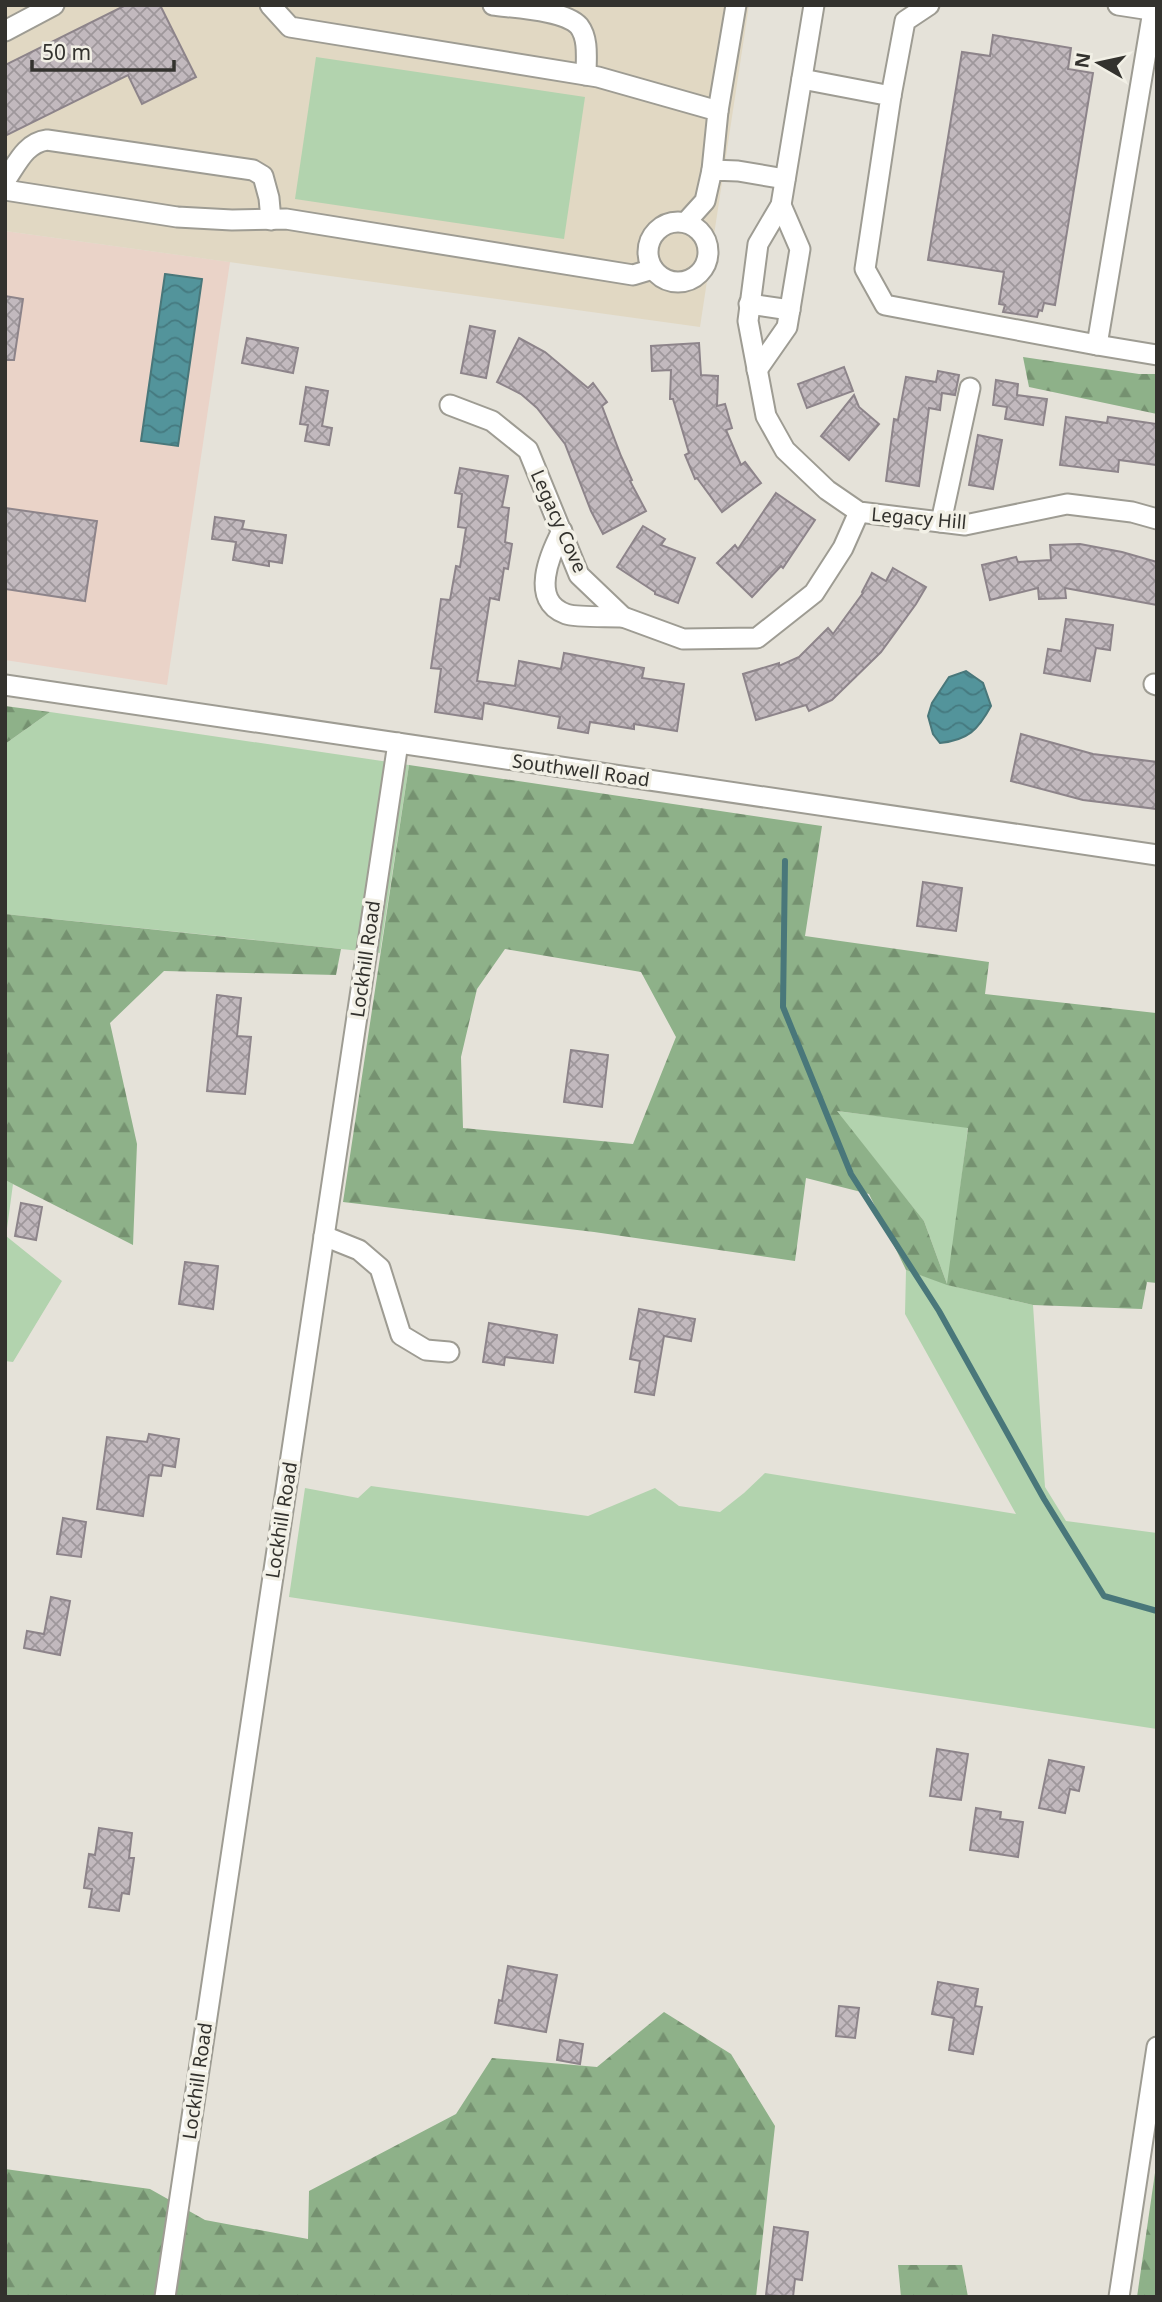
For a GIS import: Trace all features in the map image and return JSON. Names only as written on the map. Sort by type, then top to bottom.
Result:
[{"type":"street","points":[[5,31],[54,5]]},
{"type":"street","points":[[270,5],[290,27],[302,30],[586,75],[718,111]]},
{"type":"street","points":[[494,5],[560,15],[578,26],[586,44],[586,75]]},
{"type":"street","points":[[686,222],[705,201],[736,5]]},
{"type":"street","name":"Legacy Hill","points":[[814,5],[781,205],[758,244],[749,304],[748,321],[766,416],[785,450],[827,490],[859,512],[965,525],[1068,503],[1132,512],[1157,519]]},
{"type":"street","points":[[929,5],[905,21],[865,269],[885,305],[1097,345],[1156,351]]},
{"type":"street","points":[[1097,345],[1154,9],[1118,5]]},
{"type":"street","points":[[802,79],[891,96]]},
{"type":"street","points":[[5,181],[28,147],[47,140],[253,170],[262,176],[269,198],[271,220]]},
{"type":"street","points":[[712,170],[738,171],[785,179]]},
{"type":"street","points":[[5,190],[177,217],[286,219],[634,275],[653,269]]},
{"type":"street","points":[[757,370],[787,327],[800,249],[781,205]]},
{"type":"street","points":[[686,222],[702,233],[709,251],[703,269],[688,281],[678,282],[660,276],[653,269],[648,249],[657,230],[666,224],[686,222]]},
{"type":"street","points":[[749,304],[790,310]]},
{"type":"street","points":[[941,522],[970,388]]},
{"type":"street","name":"Legacy Cove","points":[[450,405],[492,421],[528,450],[579,575],[622,617],[683,639],[757,638],[814,593],[843,548],[859,512]]},
{"type":"street","points":[[562,531],[549,556],[544,578],[547,596],[555,607],[567,614],[622,617]]},
{"type":"street","name":"Southwell Road","points":[[5,685],[1157,855]]},
{"type":"street","name":"Lockhill Road","points":[[165,2297],[398,743]]},
{"type":"street","points":[[324,1236],[359,1250],[380,1268],[401,1335],[426,1350],[449,1352]]},
{"type":"street","points":[[1119,2297],[1157,2047]]},
{"type":"shaded area","points":[[5,5],[749,5],[700,327],[5,231]]},
{"type":"shaded area","points":[[5,231],[230,262],[167,685],[5,660]]},
{"type":"green space","points":[[316,57],[585,97],[564,239],[295,199]]},
{"type":"green space","points":[[1023,357],[1139,374],[1157,374],[1157,414],[1029,387]]},
{"type":"green space","points":[[5,706],[50,712],[5,744]]},
{"type":"green space","points":[[50,712],[409,765],[380,953],[5,914],[5,744]]},
{"type":"green space","points":[[409,765],[822,826],[805,936],[989,962],[985,994],[1156,1013],[1157,1283],[1147,1282],[1142,1309],[1033,1305],[947,1285],[906,1270],[869,1194],[806,1178],[795,1261],[594,1232],[343,1202]],"holes":[[[505,949],[641,972],[676,1037],[633,1144],[463,1128],[461,1057],[477,989]],[[837,1111],[968,1128],[947,1284],[924,1221]]]},
{"type":"green space","points":[[5,914],[341,949],[336,975],[164,971],[110,1023],[137,1144],[133,1245],[5,1180]]},
{"type":"green space","points":[[836,1111],[968,1127],[948,1285],[1033,1305],[1045,1487],[1066,1521],[1157,1533],[1157,1729],[289,1597],[305,1488],[358,1498],[371,1486],[588,1516],[655,1488],[679,1506],[720,1512],[765,1473],[1016,1514],[905,1314],[906,1270],[947,1284],[924,1221]]},
{"type":"green space","points":[[5,1180],[13,1184],[6,1236],[62,1281],[13,1362],[5,1361]]},
{"type":"green space","points":[[664,2012],[731,2054],[775,2126],[756,2297],[5,2297],[5,2169],[150,2189],[205,2220],[308,2239],[309,2191],[456,2114],[492,2058],[597,2067]]},
{"type":"green space","points":[[1157,2159],[1157,2297],[1137,2297]]},
{"type":"green space","points":[[898,2265],[962,2265],[968,2297],[901,2297]]},
{"type":"water","points":[[165,274],[202,279],[178,446],[141,441]]},
{"type":"water","points":[[966,671],[983,683],[991,706],[971,732],[958,739],[940,743],[933,734],[928,716],[932,703],[949,677]]},
{"type":"building","points":[[126,5],[160,5],[196,77],[142,104],[128,75],[5,136],[5,65]]},
{"type":"building","points":[[993,35],[1071,48],[1068,69],[1093,73],[1055,305],[1044,303],[1037,317],[1003,312],[1005,305],[999,304],[1004,272],[928,260],[962,52],[990,56]]},
{"type":"building","points":[[5,296],[23,299],[14,360],[5,360]]},
{"type":"building","points":[[470,326],[495,331],[486,378],[461,373]]},
{"type":"building","points":[[247,338],[298,348],[293,373],[242,363]]},
{"type":"building","points":[[519,338],[545,352],[588,388],[593,383],[607,402],[602,406],[632,480],[630,481],[646,511],[603,534],[591,511],[565,444],[537,408],[521,394],[497,382]]},
{"type":"building","points":[[699,343],[701,375],[718,376],[717,406],[725,404],[732,428],[726,430],[741,465],[745,462],[761,483],[722,512],[697,478],[695,479],[685,455],[689,453],[673,399],[670,399],[671,370],[652,371],[651,346]]},
{"type":"building","points":[[844,367],[853,391],[807,408],[798,384]]},
{"type":"building","points":[[938,371],[959,375],[955,395],[942,393],[940,410],[929,408],[919,486],[886,481],[894,419],[898,420],[906,377],[936,382]]},
{"type":"building","points":[[996,380],[1018,384],[1017,395],[1047,399],[1043,425],[1005,419],[1007,407],[993,405]]},
{"type":"building","points":[[306,387],[328,391],[322,426],[332,428],[329,445],[305,441],[308,425],[300,424]]},
{"type":"building","points":[[854,395],[859,407],[879,424],[849,460],[821,436]]},
{"type":"building","points":[[1066,417],[1107,423],[1108,417],[1157,424],[1157,465],[1119,460],[1118,472],[1060,465]]},
{"type":"building","points":[[978,435],[1002,440],[993,489],[969,485]]},
{"type":"building","points":[[460,468],[508,476],[502,507],[509,508],[505,542],[512,544],[508,569],[504,568],[499,600],[490,598],[477,681],[515,686],[519,661],[561,669],[564,653],[644,668],[642,678],[684,684],[677,731],[634,724],[634,729],[590,722],[588,733],[558,728],[560,717],[484,703],[482,719],[435,712],[441,669],[431,668],[441,599],[450,600],[456,566],[460,567],[466,528],[458,527],[462,494],[455,493]]},
{"type":"building","points":[[776,493],[815,520],[783,568],[781,566],[752,597],[717,563],[735,545],[738,549]]},
{"type":"building","points":[[5,508],[97,521],[85,601],[5,589]]},
{"type":"building","points":[[215,517],[244,521],[242,529],[286,535],[282,563],[269,561],[269,566],[233,560],[236,542],[212,539]]},
{"type":"building","points":[[643,526],[665,539],[661,545],[695,558],[678,603],[655,594],[617,567]]},
{"type":"building","points":[[1080,544],[1157,562],[1157,605],[1065,588],[1066,598],[1039,599],[1038,588],[990,600],[982,565],[1016,557],[1018,562],[1051,560],[1050,545]]},
{"type":"building","points":[[893,568],[926,587],[881,652],[832,700],[809,711],[806,705],[756,720],[743,674],[779,663],[779,666],[799,657],[828,628],[833,634],[863,593],[872,573],[886,581]]},
{"type":"building","points":[[1066,619],[1113,625],[1110,650],[1096,648],[1090,681],[1044,673],[1048,649],[1061,651]]},
{"type":"building","points":[[1021,734],[1093,754],[1157,762],[1157,809],[1083,800],[1011,781]]},
{"type":"building","points":[[923,882],[962,888],[956,931],[917,926]]},
{"type":"building","points":[[217,995],[241,998],[237,1036],[251,1037],[245,1094],[207,1091]]},
{"type":"building","points":[[571,1050],[608,1055],[602,1107],[564,1102]]},
{"type":"building","points":[[21,1203],[42,1207],[36,1240],[15,1236]]},
{"type":"building","points":[[185,1262],[218,1266],[213,1309],[179,1304]]},
{"type":"building","points":[[639,1309],[695,1319],[691,1341],[664,1336],[654,1395],[635,1392],[640,1361],[630,1359]]},
{"type":"building","points":[[489,1323],[557,1335],[553,1363],[505,1357],[504,1365],[483,1362]]},
{"type":"building","points":[[149,1434],[179,1439],[175,1467],[163,1465],[161,1476],[149,1475],[143,1516],[97,1509],[107,1437],[147,1442]]},
{"type":"building","points":[[63,1518],[86,1522],[81,1557],[57,1554]]},
{"type":"building","points":[[51,1597],[70,1601],[60,1655],[24,1648],[27,1631],[44,1634]]},
{"type":"building","points":[[937,1749],[968,1754],[961,1800],[930,1796]]},
{"type":"building","points":[[1049,1760],[1084,1767],[1079,1791],[1070,1789],[1065,1813],[1039,1808]]},
{"type":"building","points":[[976,1808],[1001,1812],[1000,1819],[1023,1822],[1018,1857],[970,1850]]},
{"type":"building","points":[[99,1828],[132,1833],[129,1858],[134,1858],[129,1894],[122,1893],[119,1911],[89,1907],[92,1889],[84,1888],[89,1854],[95,1855]]},
{"type":"building","points":[[508,1966],[557,1975],[546,2032],[495,2023]]},
{"type":"building","points":[[938,1982],[978,1989],[975,2006],[982,2007],[973,2054],[949,2050],[954,2018],[932,2014]]},
{"type":"building","points":[[839,2006],[859,2008],[855,2038],[836,2036]]},
{"type":"building","points":[[560,2040],[583,2044],[580,2064],[557,2060]]},
{"type":"building","points":[[774,2227],[808,2232],[802,2280],[795,2279],[793,2297],[766,2295]]},
{"type":"waterway","points":[[785,861],[783,1007],[851,1174],[939,1311],[1044,1499],[1104,1596],[1157,1611]]}]
